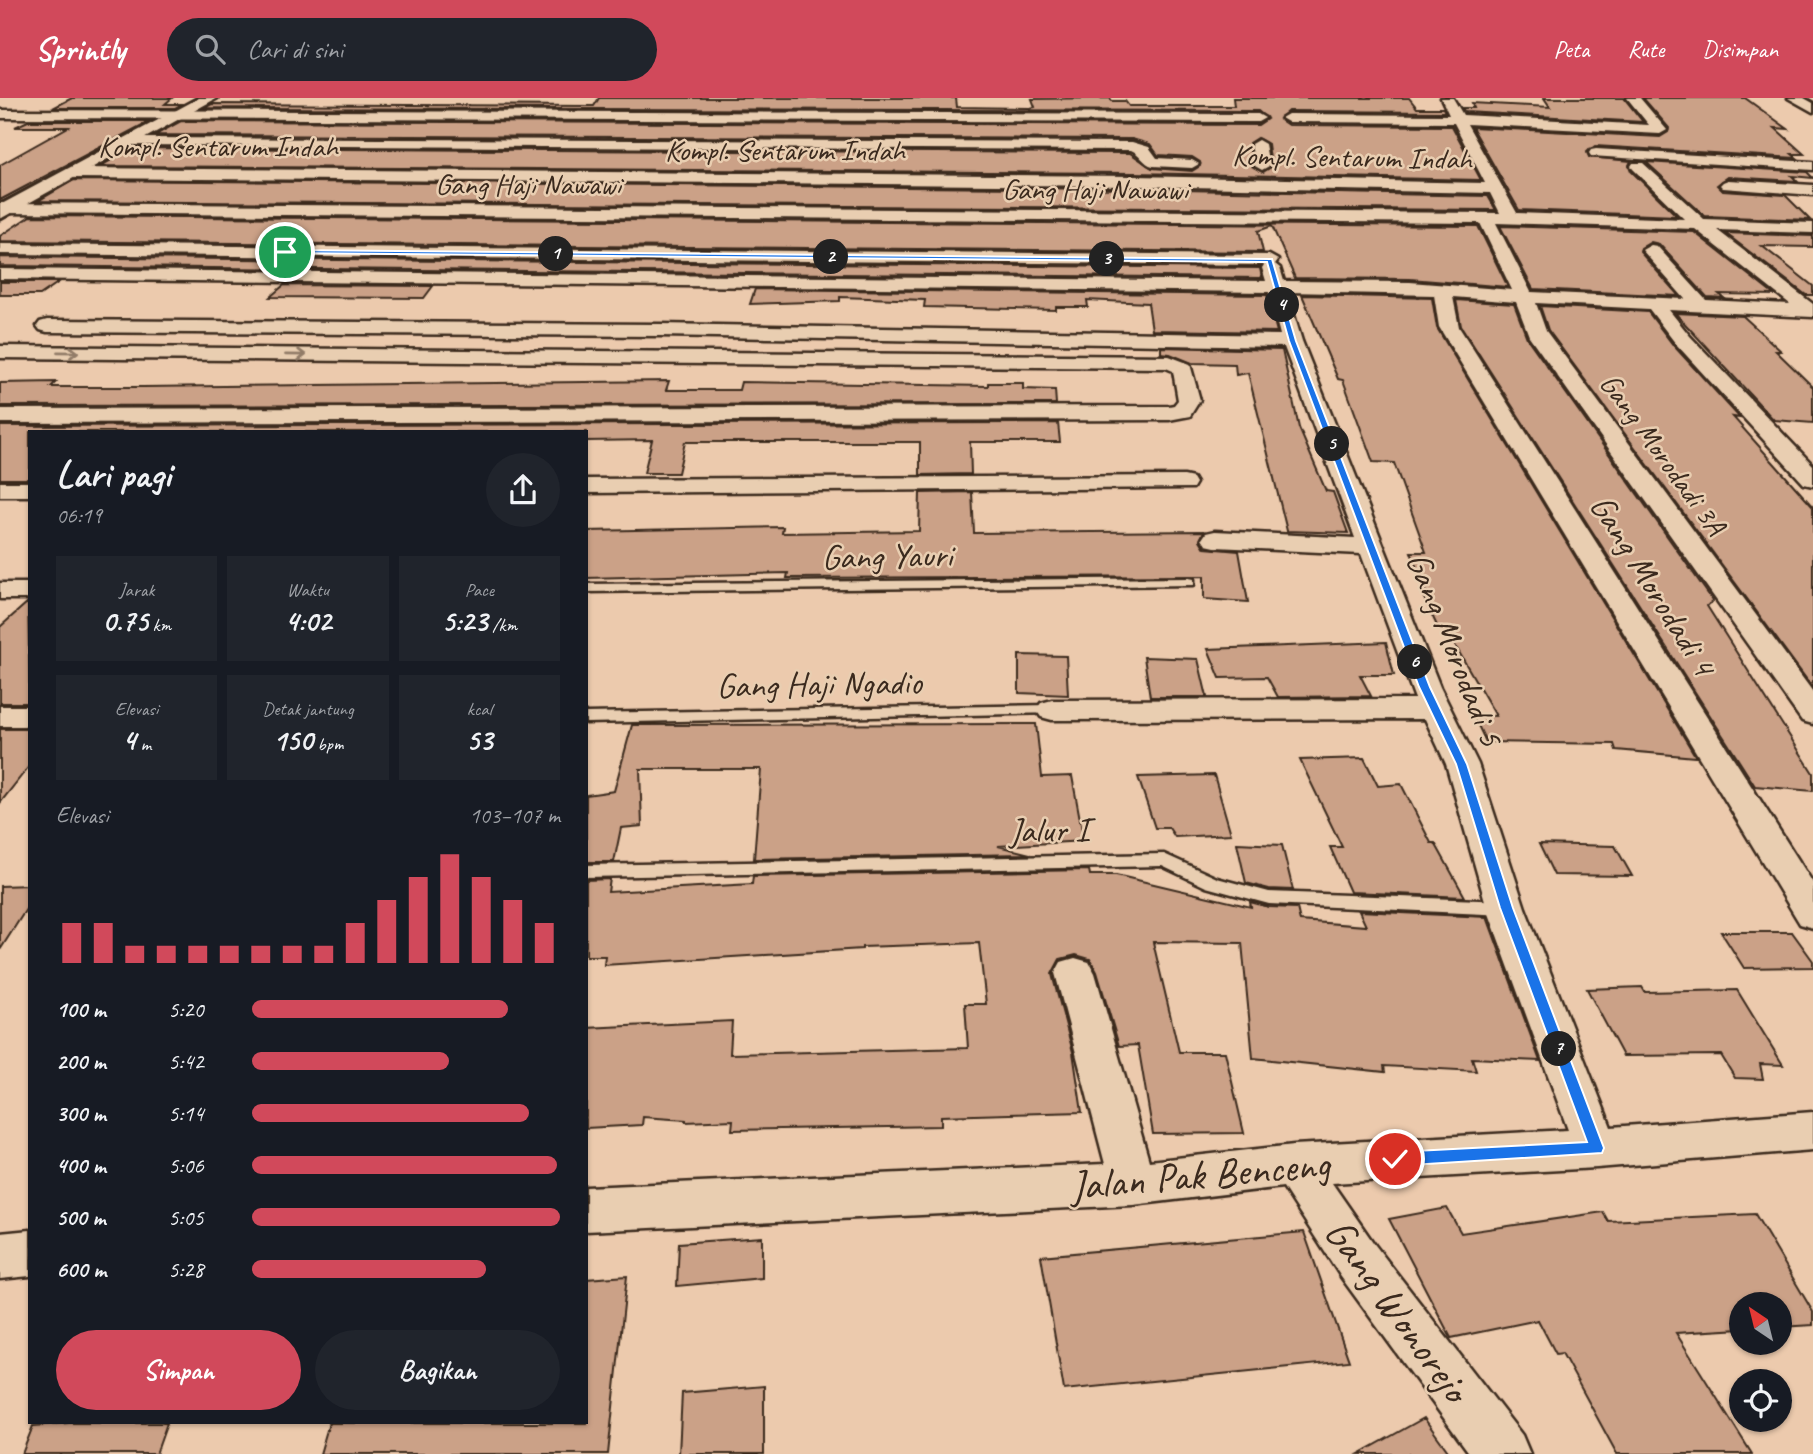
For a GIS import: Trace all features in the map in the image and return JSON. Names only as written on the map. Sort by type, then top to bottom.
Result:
[{"type":"street","points":[[3,210],[210,98]]},
{"type":"street","points":[[1074,98],[1091,146]]},
{"type":"street","points":[[1447,98],[1470,138],[1478,170],[1495,188],[1511,218]]},
{"type":"street","points":[[1288,118],[1459,119],[1660,130],[1633,98]]},
{"type":"street","points":[[1794,98],[1813,108]]},
{"type":"street","points":[[0,114],[933,118],[1161,128],[1164,134]]},
{"type":"street","points":[[933,118],[939,144]]},
{"type":"street","points":[[1081,123],[1258,118]]},
{"type":"street","points":[[0,128],[157,128]]},
{"type":"street","points":[[1445,138],[1470,138]]},
{"type":"street","points":[[130,142],[939,144],[1024,162],[1091,146],[1137,147],[1155,163],[1210,164]]},
{"type":"street","points":[[1258,144],[1263,166]]},
{"type":"street","points":[[1596,153],[1813,166]]},
{"type":"street","name":"Kompl. Sentarum Indah","points":[[75,173],[1024,162],[1495,188]]},
{"type":"street","points":[[1638,166],[1699,223],[1811,311]]},
{"type":"street","points":[[1728,185],[1813,190]]},
{"type":"street","name":"Gang Haji Nawawi","points":[[3,210],[1511,218],[1782,227],[1808,235]]},
{"type":"street","name":"Gang Morodadi 5","points":[[1257,218],[1293,341],[1425,687],[1461,764],[1506,908],[1597,1148]]},
{"type":"street","name":"Gang Morodadi 3A","points":[[1485,218],[1496,234],[1503,255],[1525,297],[1536,331],[1813,714]]},
{"type":"street","points":[[0,249],[1273,274],[1525,297],[1811,311]]},
{"type":"street","points":[[1651,250],[1701,306]]},
{"type":"street","points":[[0,274],[464,279],[1273,274]]},
{"type":"street","points":[[445,296],[464,279]]},
{"type":"street","name":"Gang Morodadi 4","points":[[1442,290],[1449,327],[1813,914]]},
{"type":"street","points":[[1654,303],[1683,340],[1813,478]]},
{"type":"street","points":[[376,356],[425,312]]},
{"type":"street","points":[[47,326],[674,330],[1293,341]]},
{"type":"street","points":[[0,352],[1169,362],[1183,368],[1189,400],[1182,411],[1169,413],[0,416]]},
{"type":"street","points":[[588,486],[1184,483]]},
{"type":"street","points":[[0,489],[28,489]]},
{"type":"street","points":[[1215,539],[1371,547]]},
{"type":"street","points":[[0,591],[28,591]]},
{"type":"street","points":[[1052,710],[1437,709]]},
{"type":"street","points":[[0,716],[28,716]]},
{"type":"street","points":[[1075,973],[1133,1184]]},
{"type":"street","name":"Jalan Pak Benceng","points":[[588,1209],[1133,1184],[1294,1164],[1597,1148],[1813,1131]]},
{"type":"street","name":"Gang Wonorejo","points":[[1294,1164],[1358,1261],[1503,1454]]},
{"type":"street","points":[[0,1255],[28,1253]]},
{"type":"lane","name":"Gang Yauri","points":[[588,589],[1189,582]]},
{"type":"lane","name":"Gang Haji Ngadio","points":[[588,718],[1052,710]]},
{"type":"lane","name":"Jalur I","points":[[588,871],[1164,860],[1212,883],[1269,898],[1506,908]]},
{"type":"building","points":[[72,98],[172,98],[165,104],[183,104],[175,108],[53,108]]},
{"type":"building","points":[[599,98],[956,98],[957,107],[1030,108],[1035,107],[1032,99],[1110,98],[1112,101],[1125,101],[1129,106],[1234,106],[1233,98],[1409,98],[1417,108],[1443,108],[1445,112],[1288,111],[1279,119],[1288,125],[1452,126],[1481,180],[1135,173],[101,166],[133,148],[1130,153],[1152,168],[1192,171],[1200,166],[1200,162],[1192,157],[1158,155],[1150,144],[1132,139],[155,135],[181,121],[1258,125],[1267,119],[1258,111],[204,108],[212,104],[594,106]],"holes":[[[1257,138],[1268,144],[1271,167],[1263,172],[1252,166],[1249,143]]]},
{"type":"building","points":[[1544,98],[1624,98],[1643,122],[1465,112],[1462,108],[1474,108],[1472,103],[1550,107]]},
{"type":"building","points":[[1643,98],[1745,98],[1788,129],[1775,128],[1804,154],[1792,154],[1797,158],[1595,146],[1587,152],[1589,157],[1631,161],[1631,171],[1677,216],[1519,210],[1472,127],[1660,137],[1668,132],[1669,128]]},
{"type":"building","points":[[28,121],[150,121],[0,200],[0,165],[68,127],[15,127]]},
{"type":"building","points":[[1646,162],[1807,172],[1813,178],[1792,176],[1797,181],[1728,177],[1717,185],[1723,191],[1785,195],[1810,220],[1705,216]]},
{"type":"building","points":[[74,180],[1135,189],[1488,196],[1496,210],[38,201]]},
{"type":"building","points":[[30,216],[1478,226],[1508,287],[1410,279],[1295,278],[1272,226],[1258,231],[1263,252],[0,241],[0,236]]},
{"type":"building","points":[[1500,226],[1694,232],[1774,295],[1719,294],[1724,298],[1707,297],[1659,244],[1651,242],[1641,248],[1640,252],[1679,296],[1533,289]]},
{"type":"building","points":[[1725,233],[1813,236],[1813,247],[1762,246],[1813,286],[1813,295],[1806,295]]},
{"type":"building","points":[[0,257],[1260,268],[1262,278],[0,266]]},
{"type":"building","points":[[0,282],[59,282],[40,295],[0,295]]},
{"type":"building","points":[[284,285],[433,286],[424,298],[270,297]]},
{"type":"building","points":[[755,289],[1267,295],[1277,332],[1152,330],[1148,303],[1087,300],[1088,307],[1056,307],[1056,310],[924,307],[925,300],[840,297],[840,301],[750,304]]},
{"type":"building","points":[[1302,295],[1432,298],[1437,328],[1696,757],[1616,750],[1614,744],[1486,742],[1473,715],[1496,716],[1445,628],[1438,628],[1424,598],[1428,598],[1411,552],[1426,552],[1394,463],[1373,462],[1343,380],[1338,379]]},
{"type":"building","points":[[1456,300],[1514,304],[1527,338],[1713,601],[1707,606],[1813,773],[1813,791],[1755,786],[1461,326]]},
{"type":"building","points":[[1540,306],[1648,312],[1674,346],[1740,418],[1733,417],[1813,507],[1813,688],[1548,330]]},
{"type":"building","points":[[1675,313],[1743,316],[1781,351],[1776,351],[1813,387],[1813,423],[1774,420]]},
{"type":"building","points":[[1161,347],[1282,350],[1299,428],[1326,491],[1333,492],[1348,533],[1287,531],[1248,373],[1236,375],[1235,364],[1192,363],[1161,353]]},
{"type":"building","points":[[669,381],[666,390],[739,390],[741,382],[988,386],[988,383],[1023,383],[1023,389],[1055,390],[1056,404],[0,406],[0,383],[56,382],[51,387],[143,387]]},
{"type":"building","points":[[1058,423],[1060,442],[970,442],[971,474],[920,475],[920,442],[685,442],[678,473],[644,473],[652,440],[588,441],[588,430],[28,430],[28,479],[0,479],[0,426]]},
{"type":"building","points":[[972,492],[974,533],[1204,531],[1200,540],[1205,548],[1239,551],[1248,602],[1204,599],[1204,576],[787,578],[788,573],[588,578],[588,531],[783,527],[782,533],[919,531],[920,493]]},
{"type":"building","points":[[28,602],[28,703],[0,703],[0,627]]},
{"type":"building","points":[[1386,642],[1394,675],[1360,675],[1371,696],[1278,697],[1267,677],[1220,678],[1208,649]]},
{"type":"building","points":[[1019,655],[1066,656],[1068,695],[1019,693]]},
{"type":"building","points":[[1144,657],[1198,659],[1207,697],[1150,697]]},
{"type":"building","points":[[1036,724],[1042,777],[1072,776],[1084,841],[998,846],[1030,854],[754,859],[761,769],[640,769],[642,826],[621,828],[614,862],[588,862],[588,795],[614,791],[632,725]]},
{"type":"building","points":[[0,729],[28,729],[28,768],[0,803]]},
{"type":"building","points":[[1364,758],[1378,786],[1401,784],[1431,843],[1435,843],[1465,897],[1350,892],[1330,847],[1342,847],[1300,760]]},
{"type":"building","points":[[1214,775],[1231,834],[1175,837],[1169,828],[1155,828],[1138,777]]},
{"type":"building","points":[[1237,843],[1282,845],[1293,890],[1269,889],[1246,883]]},
{"type":"building","points":[[1539,844],[1615,846],[1632,876],[1554,875]]},
{"type":"building","points":[[1089,870],[1090,875],[1116,875],[1251,907],[1250,902],[1269,907],[1297,908],[1300,921],[1366,926],[1359,911],[1487,917],[1540,1061],[1472,1058],[1476,1071],[1384,1066],[1385,1072],[1253,1058],[1242,943],[1153,942],[1179,1052],[1225,1052],[1244,1133],[1153,1134],[1138,1045],[1119,1046],[1097,972],[1090,959],[1076,955],[1060,959],[1052,974],[1073,1052],[1082,1112],[941,1116],[941,1126],[732,1130],[733,1120],[686,1122],[643,1117],[642,1125],[588,1128],[588,1028],[732,1021],[730,1054],[968,1048],[965,1004],[986,1004],[979,943],[862,947],[604,965],[605,956],[588,956],[588,880],[610,879],[608,892],[752,884],[753,876]]},
{"type":"building","points":[[28,885],[28,906],[0,950],[0,886]]},
{"type":"building","points":[[1721,932],[1792,932],[1813,961],[1813,967],[1744,968]]},
{"type":"building","points":[[1642,987],[1645,992],[1737,990],[1783,1065],[1760,1064],[1763,1079],[1735,1078],[1721,1055],[1623,1056],[1587,989]]},
{"type":"building","points":[[1447,1208],[1461,1233],[1603,1212],[1608,1221],[1755,1214],[1813,1312],[1813,1325],[1792,1326],[1792,1292],[1729,1292],[1729,1330],[1676,1333],[1729,1417],[1729,1432],[1738,1432],[1752,1454],[1617,1454],[1562,1353],[1556,1354],[1538,1320],[1451,1338],[1389,1219]]},
{"type":"building","points":[[1304,1232],[1349,1361],[1064,1390],[1041,1256]]},
{"type":"building","points":[[762,1237],[762,1278],[677,1286],[679,1243]]},
{"type":"building","points":[[627,1276],[608,1454],[320,1454],[329,1424],[588,1424],[588,1279]]},
{"type":"building","points":[[764,1386],[764,1454],[679,1454],[682,1393]]},
{"type":"building","points":[[1424,1418],[1450,1454],[1359,1454]]},
{"type":"building","points":[[167,1424],[156,1454],[22,1454],[33,1426]]},
{"type":"route","points":[[285,252],[1269,261],[1293,341],[1425,687],[1461,764],[1506,908],[1597,1148],[1395,1159]]}]
